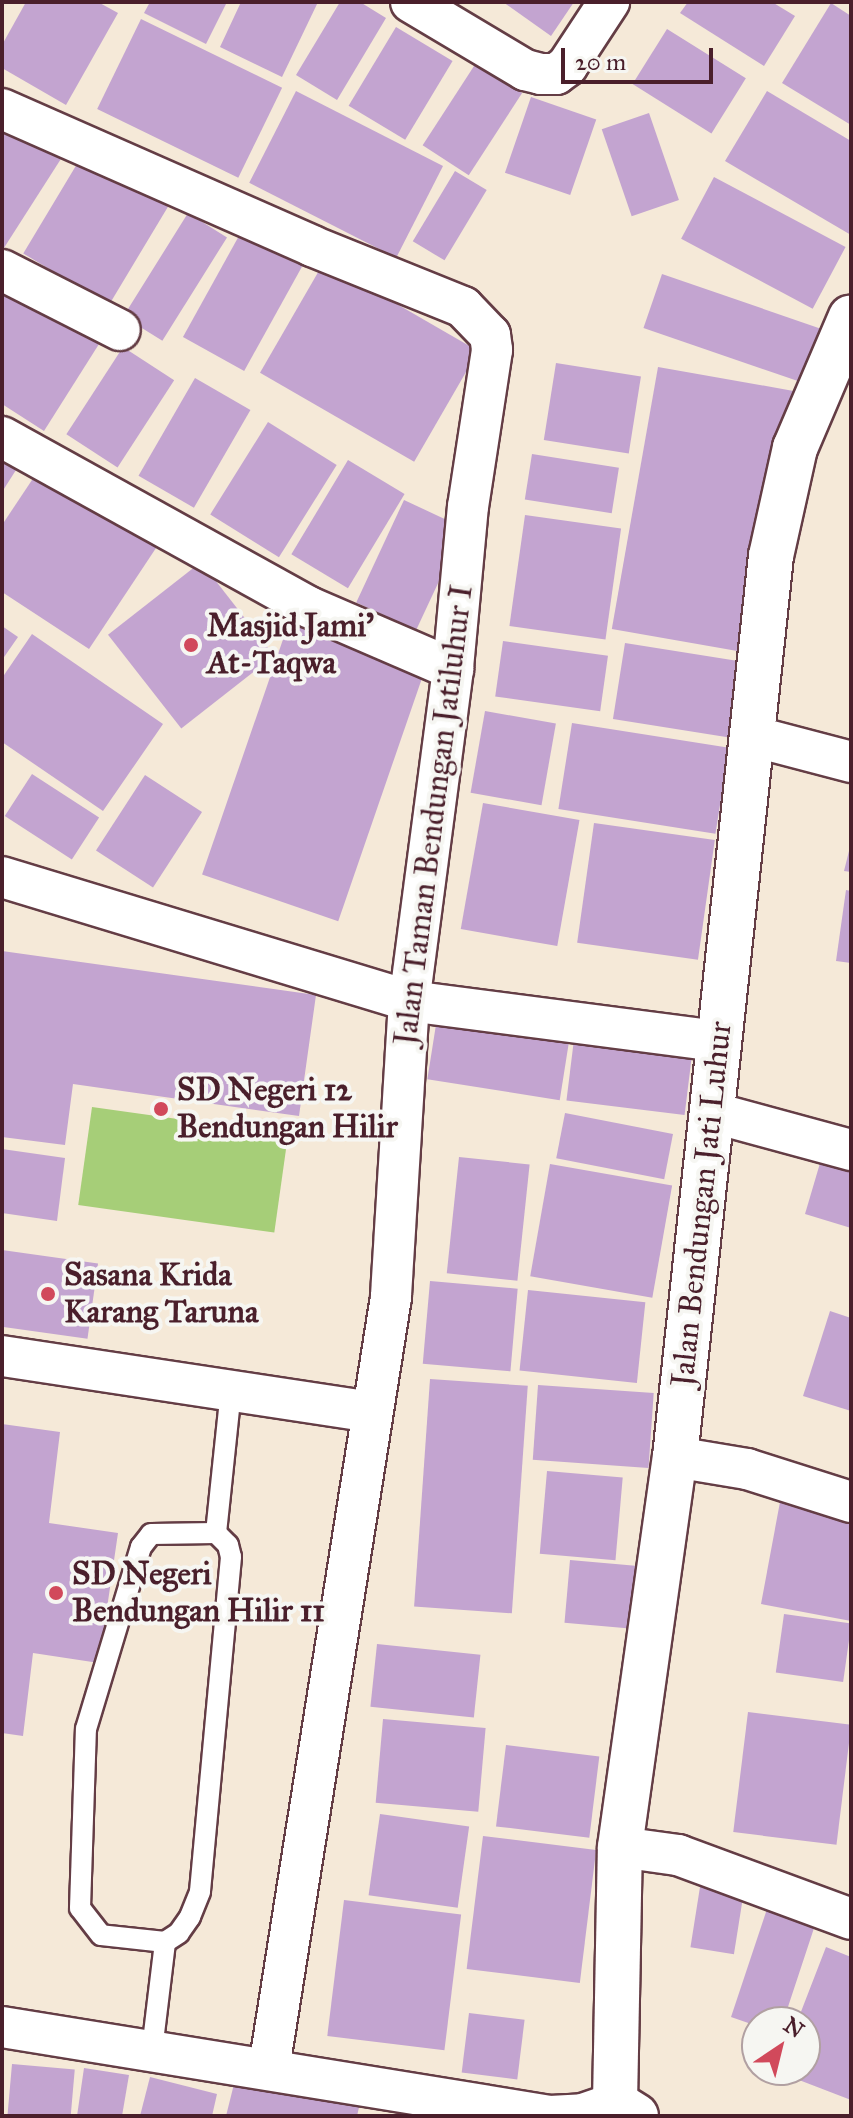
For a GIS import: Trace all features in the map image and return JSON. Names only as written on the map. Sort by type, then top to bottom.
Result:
[{"type":"street","points":[[411,2],[525,70],[556,74],[567,66],[609,2]]},
{"type":"street","name":"Jalan Taman Bendungan Jatiluhur I","points":[[2,109],[312,246],[463,307],[490,335],[492,350],[468,506],[453,669],[409,1001],[391,1297],[269,2068]]},
{"type":"street","points":[[2,270],[120,330]]},
{"type":"street","name":"Jalan Bendungan Jati Luhur","points":[[626,2109],[620,1847],[675,1457],[771,556],[795,448],[851,317]]},
{"type":"street","points":[[2,437],[309,607],[453,669]]},
{"type":"street","points":[[752,736],[851,762]]},
{"type":"street","points":[[2,877],[409,1001],[719,1041]]},
{"type":"street","points":[[711,1112],[851,1150]]},
{"type":"street","points":[[2,1356],[372,1412]]},
{"type":"street","points":[[675,1457],[747,1469],[851,1502]]},
{"type":"street","points":[[620,1847],[678,1855],[851,1919]]},
{"type":"street","points":[[2,2027],[269,2068],[388,2103],[550,2116],[626,2109]]},
{"type":"lane","points":[[216,1533],[231,1391]]},
{"type":"lane","points":[[152,2050],[165,1942],[185,1925],[200,1892],[231,1557],[228,1545],[216,1533],[151,1534],[141,1547],[86,1729],[80,1908],[101,1935],[165,1942]]},
{"type":"green space","points":[[92,1107],[288,1135],[274,1233],[78,1205]]},
{"type":"building","points":[[26,2],[98,2],[118,13],[66,105],[2,68],[2,45]]},
{"type":"building","points":[[150,2],[227,2],[206,44],[144,13]]},
{"type":"building","points":[[241,2],[318,2],[282,77],[220,47]]},
{"type":"building","points":[[340,2],[360,2],[386,18],[337,100],[296,75]]},
{"type":"building","points":[[503,2],[574,2],[551,36]]},
{"type":"building","points":[[688,2],[772,2],[795,16],[764,66],[680,13]]},
{"type":"building","points":[[831,3],[851,16],[851,125],[782,83]]},
{"type":"building","points":[[141,19],[282,88],[238,178],[97,109]]},
{"type":"building","points":[[396,27],[453,61],[405,140],[349,106]]},
{"type":"building","points":[[667,29],[746,78],[711,133],[633,84]]},
{"type":"building","points":[[476,63],[522,93],[469,175],[423,145]]},
{"type":"building","points":[[296,91],[443,166],[396,258],[249,183]]},
{"type":"building","points":[[767,91],[851,141],[851,235],[725,161]]},
{"type":"building","points":[[531,97],[596,119],[570,195],[505,173]]},
{"type":"building","points":[[649,113],[679,200],[632,216],[602,129]]},
{"type":"building","points":[[2,126],[66,151],[2,251]]},
{"type":"building","points":[[83,154],[169,206],[109,305],[23,253]]},
{"type":"building","points":[[455,171],[487,190],[444,260],[413,241]]},
{"type":"building","points":[[714,177],[846,247],[813,309],[681,239]]},
{"type":"building","points":[[188,213],[227,237],[162,341],[123,316]]},
{"type":"building","points":[[245,225],[306,259],[244,371],[183,337]]},
{"type":"building","points":[[324,262],[478,351],[414,462],[260,373]]},
{"type":"building","points":[[662,274],[824,330],[805,384],[643,328]]},
{"type":"building","points":[[2,283],[99,344],[44,431],[2,404]]},
{"type":"building","points":[[123,347],[174,380],[118,467],[66,434]]},
{"type":"building","points":[[556,363],[641,376],[629,453],[544,440]]},
{"type":"building","points":[[658,367],[795,391],[749,653],[612,629]]},
{"type":"building","points":[[195,378],[250,410],[194,508],[138,476]]},
{"type":"building","points":[[268,422],[337,465],[279,557],[210,514]]},
{"type":"building","points":[[2,445],[23,459],[2,492]]},
{"type":"building","points":[[532,454],[619,468],[612,513],[525,499]]},
{"type":"building","points":[[348,460],[405,494],[348,588],[291,554]]},
{"type":"building","points":[[42,465],[160,542],[89,649],[2,592],[2,525]]},
{"type":"building","points":[[404,500],[464,528],[416,630],[356,602]]},
{"type":"building","points":[[525,515],[621,528],[605,639],[509,626]]},
{"type":"building","name":"Masjid Jami' At-Taqwa","points":[[201,562],[274,656],[181,728],[108,635]]},
{"type":"building","points":[[289,622],[425,669],[338,921],[202,874]]},
{"type":"building","points":[[2,626],[18,637],[2,660]]},
{"type":"building","points":[[32,634],[163,724],[103,811],[2,742],[2,678]]},
{"type":"building","points":[[503,641],[608,656],[600,711],[495,696]]},
{"type":"building","points":[[625,643],[755,664],[743,740],[613,719]]},
{"type":"building","points":[[485,711],[556,724],[541,805],[471,793]]},
{"type":"building","points":[[572,723],[729,748],[715,834],[558,809]]},
{"type":"building","points":[[32,774],[99,818],[72,860],[5,816]]},
{"type":"building","points":[[145,775],[202,812],[153,888],[96,850]]},
{"type":"building","points":[[483,803],[580,820],[557,946],[461,929]]},
{"type":"building","points":[[594,823],[715,840],[698,960],[577,943]]},
{"type":"building","points":[[851,843],[851,872],[844,871]]},
{"type":"building","points":[[846,890],[851,891],[851,963],[836,961]]},
{"type":"building","points":[[2,951],[316,995],[299,1116],[73,1084],[65,1145],[2,1137]]},
{"type":"building","points":[[438,1012],[570,1033],[560,1100],[427,1079]]},
{"type":"building","points":[[575,1031],[693,1046],[685,1115],[566,1100]]},
{"type":"building","points":[[565,1113],[673,1134],[664,1179],[556,1158]]},
{"type":"building","points":[[2,1149],[65,1158],[57,1221],[2,1213]]},
{"type":"building","points":[[823,1153],[851,1161],[851,1228],[805,1214]]},
{"type":"building","points":[[459,1157],[530,1164],[517,1281],[447,1273]]},
{"type":"building","points":[[550,1164],[672,1186],[652,1298],[530,1276]]},
{"type":"building","name":"Sasana Krida Karang Taruna","points":[[2,1250],[98,1263],[87,1339],[2,1327]]},
{"type":"building","points":[[430,1281],[518,1289],[510,1371],[423,1364]]},
{"type":"building","points":[[528,1290],[645,1302],[637,1383],[520,1371]]},
{"type":"building","points":[[830,1311],[851,1318],[851,1411],[803,1396]]},
{"type":"building","points":[[430,1379],[528,1386],[512,1613],[414,1606]]},
{"type":"building","points":[[538,1385],[654,1393],[648,1468],[533,1460]]},
{"type":"building","name":"SD Negeri Bendungan Hilir 11","points":[[2,1424],[60,1432],[49,1523],[118,1533],[99,1663],[33,1653],[23,1736],[2,1733]]},
{"type":"building","points":[[547,1471],[623,1478],[615,1560],[540,1554]]},
{"type":"building","points":[[780,1502],[851,1516],[851,1621],[761,1604]]},
{"type":"building","points":[[570,1560],[644,1566],[638,1629],[565,1623]]},
{"type":"building","points":[[784,1614],[851,1623],[843,1682],[776,1672]]},
{"type":"building","points":[[377,1644],[480,1655],[474,1718],[370,1707]]},
{"type":"building","points":[[748,1712],[851,1725],[836,1845],[733,1832]]},
{"type":"building","points":[[383,1719],[486,1728],[478,1812],[376,1803]]},
{"type":"building","points":[[506,1745],[599,1756],[589,1838],[496,1826]]},
{"type":"building","points":[[380,1814],[469,1827],[458,1908],[369,1895]]},
{"type":"building","points":[[483,1836],[596,1850],[580,1983],[467,1969]]},
{"type":"building","points":[[700,1887],[743,1894],[734,1954],[690,1947]]},
{"type":"building","points":[[344,1900],[461,1914],[444,2050],[327,2036]]},
{"type":"building","points":[[770,1900],[818,1916],[788,2006],[741,2006],[741,2020],[731,2017]]},
{"type":"building","points":[[826,1947],[851,1957],[851,2100],[815,2086],[821,2086],[821,2006],[803,2006]]},
{"type":"building","points":[[469,2013],[525,2020],[517,2079],[462,2073]]},
{"type":"building","points":[[12,2064],[75,2069],[71,2116],[7,2116]]},
{"type":"building","points":[[84,2068],[129,2075],[122,2116],[77,2116]]},
{"type":"building","points":[[237,2072],[360,2103],[357,2116],[226,2116]]},
{"type":"building","points":[[150,2077],[217,2094],[212,2116],[140,2116]]},
{"type":"place","name":"Masjid Jami' At-Taqwa","points":[[191,645]]},
{"type":"place","name":"SD Negeri 12 Bendungan Hilir","points":[[161,1109]]},
{"type":"place","name":"Sasana Krida Karang Taruna","points":[[48,1294]]},
{"type":"place","name":"SD Negeri Bendungan Hilir 11","points":[[56,1593]]}]
